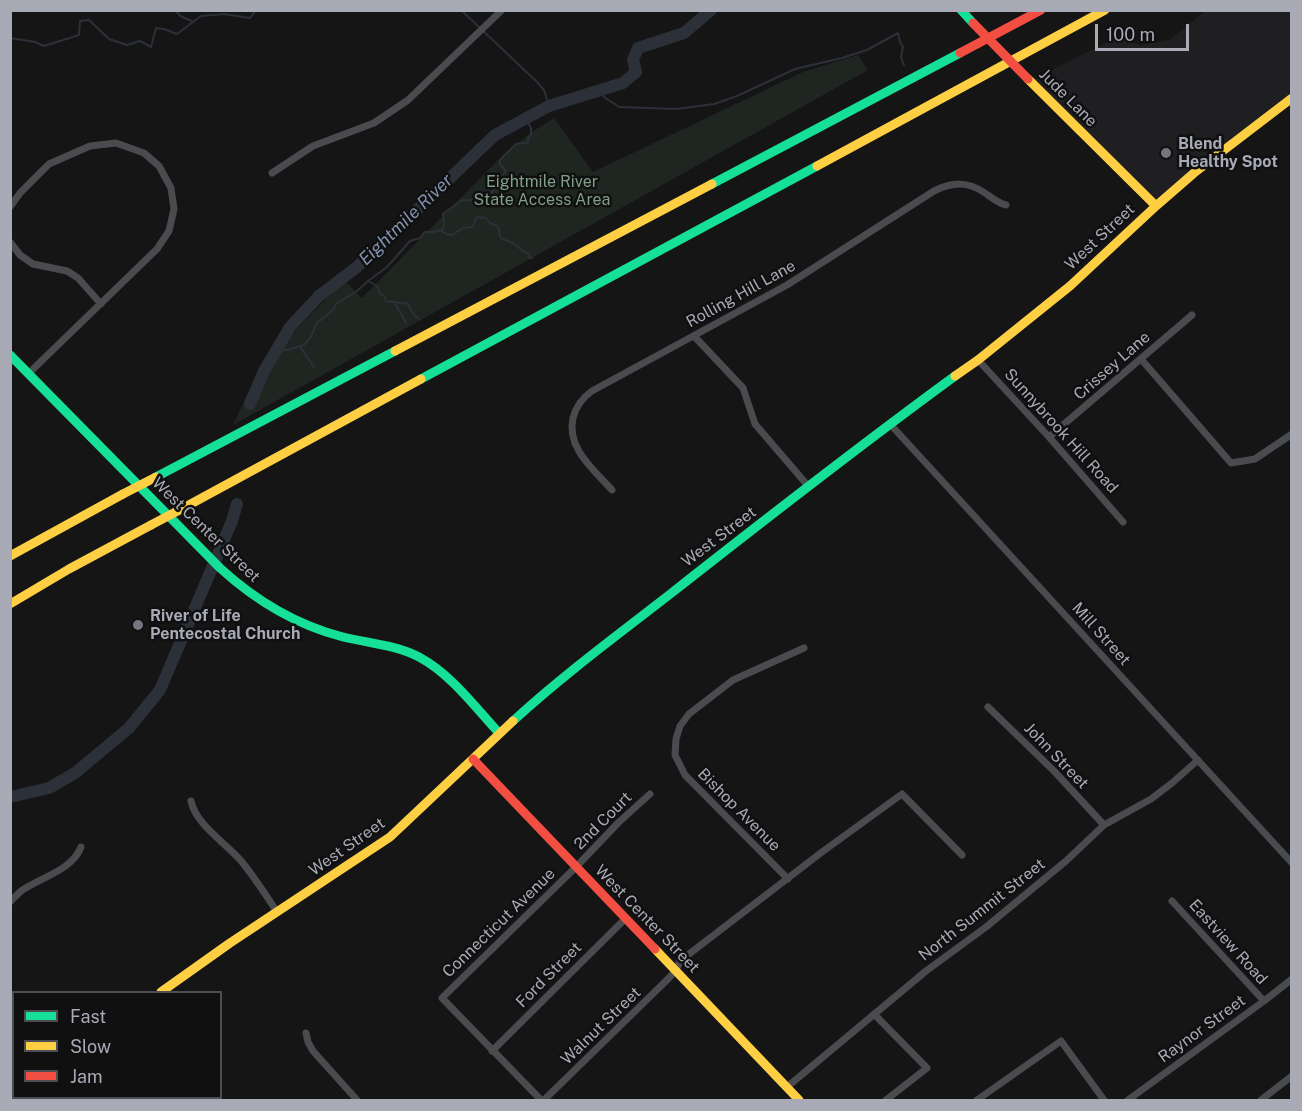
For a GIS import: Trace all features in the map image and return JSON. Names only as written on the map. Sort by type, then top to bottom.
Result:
[{"type":"main road","name":"Jude Lane","points":[[961,10],[1156,206]]},
{"type":"main road","points":[[10,556],[123,494],[1041,10]]},
{"type":"main road","points":[[10,604],[186,506],[1107,10]]},
{"type":"main road","name":"West Street","points":[[164,991],[230,943],[390,837],[539,697],[890,424],[978,360],[1070,286],[1194,173],[1292,98]]},
{"type":"main road","name":"West Center Street","points":[[10,355],[209,557],[249,594],[293,620],[341,637],[417,656],[445,676],[499,733]]},
{"type":"main road","name":"West Center Street","points":[[472,759],[787,1087],[794,1099]]},
{"type":"street","points":[[272,173],[313,146],[374,123],[408,100],[502,10]]},
{"type":"street","points":[[10,207],[20,193],[49,164],[90,146],[116,143],[144,153],[159,166],[171,188],[174,209],[169,231],[157,249],[28,374]]},
{"type":"street","name":"Rolling Hill Lane","points":[[612,490],[581,455],[572,434],[572,423],[578,404],[592,391],[787,285],[944,186],[955,183],[975,187],[1006,206]]},
{"type":"street","points":[[10,242],[20,255],[33,264],[66,271],[78,278],[101,304]]},
{"type":"street","name":"Crissey Lane","points":[[1049,437],[1192,315]]},
{"type":"street","points":[[694,336],[743,388],[755,424],[810,487]]},
{"type":"street","points":[[1141,359],[1231,463],[1255,459],[1292,434]]},
{"type":"street","name":"Sunnybrook Hill Road","points":[[978,360],[1123,522]]},
{"type":"street","name":"Mill Street","points":[[890,424],[1292,863]]},
{"type":"street","name":"Bishop Avenue","points":[[788,879],[685,775],[675,756],[676,739],[680,726],[689,714],[733,680],[804,648]]},
{"type":"street","name":"John Street","points":[[988,707],[1054,771],[1104,825]]},
{"type":"street","name":"North Summit Street","points":[[787,1087],[874,1014],[1066,861],[1104,825],[1151,799],[1198,760]]},
{"type":"street","name":"2nd Court","points":[[576,867],[619,822],[650,794]]},
{"type":"street","name":"Walnut Street","points":[[542,1101],[669,978],[680,961],[902,794],[962,855]]},
{"type":"street","points":[[191,801],[193,810],[200,819],[232,850],[278,912]]},
{"type":"street","points":[[10,902],[22,890],[71,862],[78,855],[81,847]]},
{"type":"street","name":"Connecticut Avenue","points":[[492,1051],[442,998],[576,867]]},
{"type":"street","name":"Eastview Road","points":[[1172,901],[1264,1001]]},
{"type":"street","name":"Ford Street","points":[[492,1051],[625,919]]},
{"type":"street","name":"Raynor Street","points":[[1128,1101],[1292,979]]},
{"type":"street","points":[[874,1014],[927,1068],[886,1101]]},
{"type":"street","points":[[306,1033],[313,1051],[357,1101]]},
{"type":"street","points":[[977,1101],[1061,1041],[1104,1101]]},
{"type":"street","points":[[492,1051],[542,1101]]},
{"type":"street","points":[[1261,1101],[1292,1076]]},
{"type":"shaded area","points":[[1205,11],[1291,11],[1291,95],[1156,201],[1034,79],[1115,38],[1141,45],[1169,40]]},
{"type":"green space","name":"Eightmile River State Access Area","points":[[858,55],[868,70],[233,425],[256,376],[279,348],[344,280],[362,298],[503,155],[554,118],[593,172],[803,72]]},
{"type":"waterway","points":[[174,10],[182,17],[192,21]]},
{"type":"waterway","points":[[10,38],[35,42],[44,46],[79,35],[80,21],[89,20],[109,39],[127,45],[140,41],[151,47],[156,28],[177,34],[201,16],[224,14],[250,18],[256,10]]},
{"type":"waterway","points":[[461,10],[536,81],[544,90],[549,106]]},
{"type":"waterway","name":"Eightmile River","points":[[250,404],[264,371],[290,327],[319,296],[357,267],[495,135],[549,106],[623,83],[636,72],[633,60],[638,48],[684,33],[711,10]]},
{"type":"waterway","points":[[602,90],[604,97],[619,107],[676,109],[714,104],[795,69],[867,50],[898,33],[903,47],[901,57],[904,65]]},
{"type":"waterway","points":[[277,350],[287,350],[304,345],[311,337],[316,324],[333,310],[336,304],[357,291],[387,267],[410,241],[420,238],[425,232],[442,230],[443,214],[462,200],[490,196],[493,190],[501,186],[499,181],[506,171],[500,164],[500,160],[516,144],[528,142],[528,137],[531,135],[531,128],[526,119]]},
{"type":"waterway","points":[[441,230],[452,235],[463,228],[472,227],[477,217],[486,218],[497,226],[500,237],[513,243],[532,258]]},
{"type":"waterway","points":[[368,281],[377,286],[386,301],[408,304],[413,314],[419,319]]},
{"type":"waterway","points":[[395,303],[406,323]]},
{"type":"waterway","points":[[300,347],[314,367]]},
{"type":"waterway","name":"Eightmile River","points":[[10,797],[49,788],[75,773],[129,728],[160,690],[232,521],[237,504]]},
{"type":"traffic: fast","points":[[961,10],[973,23]]},
{"type":"traffic: fast","points":[[712,184],[960,53]]},
{"type":"traffic: fast","points":[[421,379],[817,166]]},
{"type":"traffic: fast","points":[[156,477],[395,351]]},
{"type":"traffic: fast","points":[[10,355],[220,568],[248,591],[277,610],[309,626],[343,637],[401,650],[419,657],[442,672],[499,733]]},
{"type":"traffic: fast","points":[[513,721],[609,641],[811,484],[955,376]]},
{"type":"traffic: slow","points":[[817,166],[1105,10]]},
{"type":"traffic: slow","points":[[1028,79],[1156,206]]},
{"type":"traffic: slow","points":[[955,376],[1070,286],[1194,173],[1292,98]]},
{"type":"traffic: slow","points":[[395,351],[712,184]]},
{"type":"traffic: slow","points":[[187,506],[421,379]]},
{"type":"traffic: slow","points":[[123,494],[156,477]]},
{"type":"traffic: slow","points":[[10,556],[123,494]]},
{"type":"traffic: slow","points":[[151,525],[187,506]]},
{"type":"traffic: slow","points":[[10,604],[151,525]]},
{"type":"traffic: slow","points":[[162,991],[230,943],[390,837],[513,721]]},
{"type":"traffic: slow","points":[[655,949],[799,1100]]},
{"type":"traffic: jam","points":[[960,53],[1041,10]]},
{"type":"traffic: jam","points":[[973,23],[1028,79]]},
{"type":"traffic: jam","points":[[473,759],[655,949]]},
{"type":"place","name":"Blend Healthy Spot","points":[[1166,153]]},
{"type":"place","name":"River of Life Pentecostal Church","points":[[138,625]]}]
